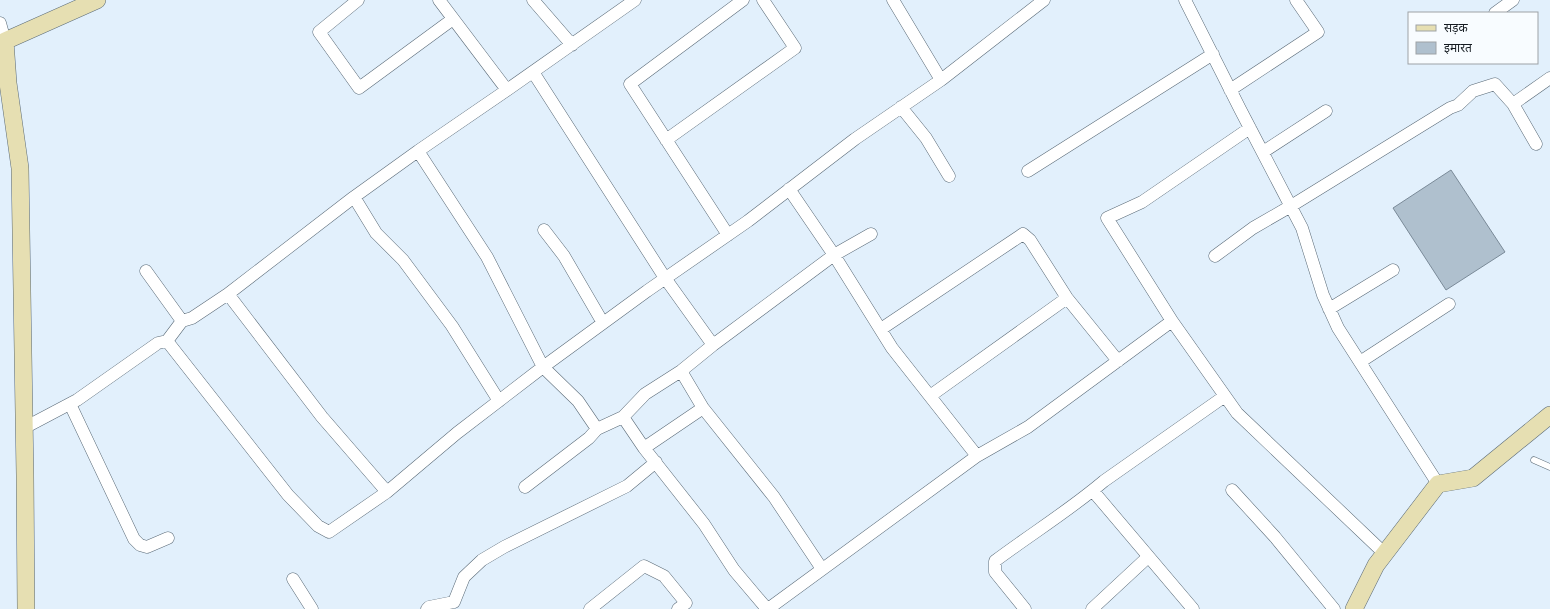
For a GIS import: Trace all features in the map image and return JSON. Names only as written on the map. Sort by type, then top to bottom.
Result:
[{"type":"street","points":[[5,42],[97,0]]},
{"type":"street","points":[[358,0],[319,32],[359,88],[453,19]]},
{"type":"street","points":[[439,0],[507,90]]},
{"type":"street","points":[[533,0],[572,44]]},
{"type":"street","points":[[24,428],[70,404],[158,343],[167,341],[182,321],[192,318],[228,294],[354,197],[635,0]]},
{"type":"street","points":[[728,235],[630,84],[743,0]]},
{"type":"street","points":[[666,140],[795,48],[763,0]]},
{"type":"street","points":[[893,0],[941,80]]},
{"type":"street","points":[[167,341],[288,495],[318,526],[329,532],[387,492],[457,433],[543,367],[665,278],[728,235],[855,139],[941,80],[1044,0]]},
{"type":"street","points":[[1185,0],[1302,228],[1323,295],[1338,328],[1438,484]]},
{"type":"street","points":[[1230,90],[1318,32],[1296,0]]},
{"type":"street","points":[[1495,12],[1513,0]]},
{"type":"street","points":[[0,24],[5,42],[5,98],[20,168],[26,609]]},
{"type":"street","points":[[1028,172],[1213,54]]},
{"type":"street","points":[[533,72],[665,278],[713,345]]},
{"type":"street","points":[[1513,104],[1550,78]]},
{"type":"street","points":[[1215,256],[1253,228],[1450,108],[1458,105],[1473,91],[1494,84],[1513,104],[1536,144]]},
{"type":"street","points":[[901,107],[926,138],[949,176]]},
{"type":"street","points":[[1263,152],[1326,111]]},
{"type":"street","points":[[1250,128],[1142,202],[1107,218],[1172,321],[1237,413],[1385,554]]},
{"type":"street","points":[[418,151],[487,257],[543,367],[578,401],[597,429]]},
{"type":"street","points":[[789,190],[834,255],[892,348],[977,456]]},
{"type":"street","points":[[354,197],[376,233],[403,260],[452,326],[499,401]]},
{"type":"street","points":[[544,230],[564,256],[603,323]]},
{"type":"street","points":[[525,487],[590,438],[597,429],[623,416],[645,394],[681,371],[713,345],[834,255],[871,234]]},
{"type":"street","points":[[881,329],[1023,234],[1030,240],[1067,298],[1118,361]]},
{"type":"street","points":[[1329,309],[1393,270]]},
{"type":"street","points":[[146,271],[182,321]]},
{"type":"street","points":[[228,294],[322,417],[387,492]]},
{"type":"street","points":[[930,396],[1067,298]]},
{"type":"street","points":[[1360,362],[1448,304]]},
{"type":"street","points":[[623,416],[644,448],[704,524],[734,570],[767,609],[977,456],[1028,427],[1172,321]]},
{"type":"street","points":[[681,371],[703,408],[774,497],[822,569]]},
{"type":"street","points":[[1025,609],[995,572],[995,561],[1023,539],[1093,491],[1104,481],[1224,396]]},
{"type":"street","points":[[70,404],[134,539],[140,545],[147,547],[168,538]]},
{"type":"street","points":[[644,448],[703,408]]},
{"type":"street","points":[[1354,609],[1376,565],[1438,484],[1473,478],[1550,415]]},
{"type":"street","points":[[427,609],[429,607],[457,606],[464,576],[482,560],[504,547],[627,486],[656,462]]},
{"type":"street","points":[[1232,490],[1275,537],[1334,609]]},
{"type":"street","points":[[1093,491],[1193,609]]},
{"type":"street","points":[[1092,609],[1148,557]]},
{"type":"street","points":[[590,609],[644,566],[664,576],[686,603],[678,609]]},
{"type":"street","points":[[292,579],[312,609]]},
{"type":"lane","points":[[1534,460],[1550,468]]},
{"type":"building","points":[[1451,170],[1505,252],[1446,290],[1393,208]]}]
